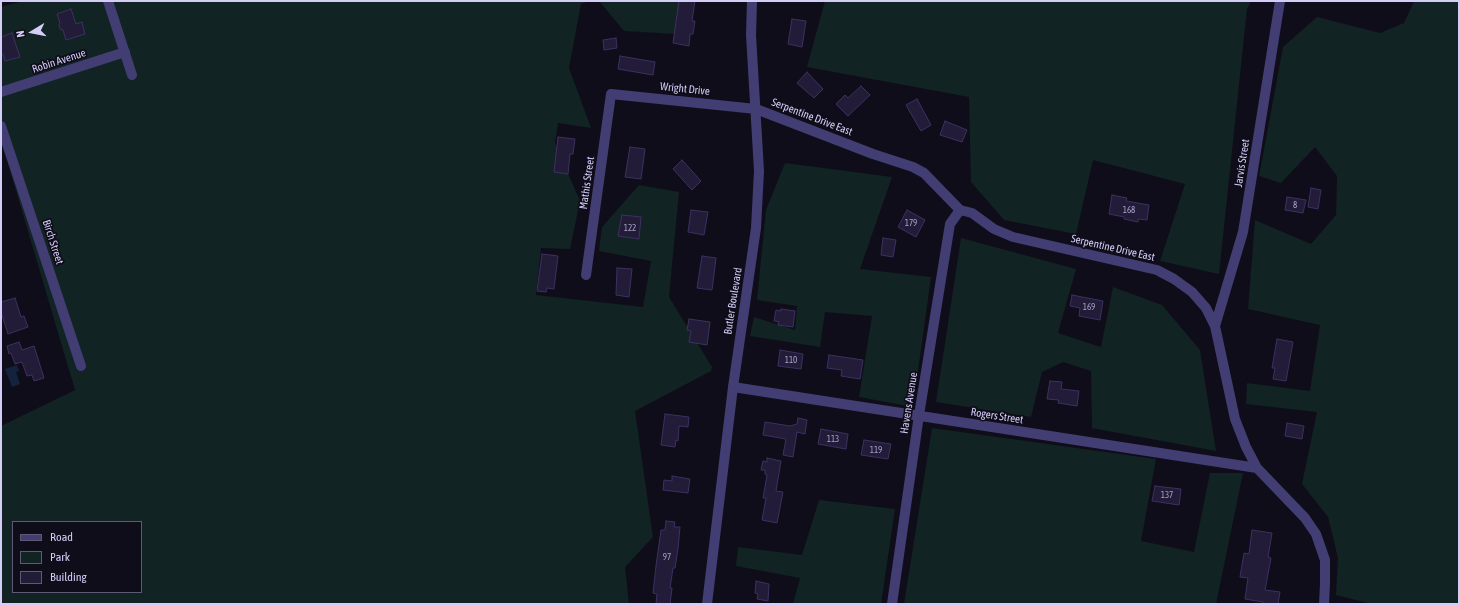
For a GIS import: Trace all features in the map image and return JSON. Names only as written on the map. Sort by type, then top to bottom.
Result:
[{"type":"street","points":[[108,1],[132,75]]},
{"type":"street","name":"Butler Boulevard","points":[[707,604],[733,387],[756,228],[759,171],[751,34],[752,1]]},
{"type":"street","name":"Jarvis Street","points":[[1215,326],[1243,232],[1280,1]]},
{"type":"street","name":"Robin Avenue","points":[[1,92],[125,52]]},
{"type":"street","name":"Wright Drive","points":[[611,94],[756,108]]},
{"type":"street","name":"Mathis Street","points":[[586,275],[611,94]]},
{"type":"street","name":"Serpentine Drive East","points":[[756,108],[924,173],[960,210],[972,213],[994,229],[1013,237],[1157,270],[1174,278],[1192,292],[1206,308],[1215,326],[1235,419],[1246,447],[1257,468],[1306,518],[1316,534],[1325,560],[1326,584],[1324,604]]},
{"type":"street","name":"Birch Street","points":[[1,126],[81,366]]},
{"type":"street","name":"Havens Avenue","points":[[892,604],[918,415],[950,224],[960,210]]},
{"type":"street","name":"Rogers Street","points":[[733,387],[1257,468]]},
{"type":"green space","points":[[23,1],[589,1],[581,4],[569,68],[591,128],[558,123],[555,143],[580,201],[570,249],[541,248],[536,295],[643,307],[651,261],[599,251],[602,227],[639,185],[679,192],[669,297],[712,367],[711,371],[635,411],[653,537],[625,567],[629,604],[1,604],[1,426],[75,390],[1,140],[1,7]]},
{"type":"green space","points":[[599,1],[682,1],[675,34],[624,31]]},
{"type":"green space","points":[[825,1],[1251,1],[1247,9],[1219,274],[1160,261],[1185,184],[1093,160],[1076,234],[1004,220],[971,182],[969,97],[807,67]]},
{"type":"green space","points":[[1414,1],[1459,1],[1459,604],[1372,604],[1336,595],[1338,558],[1328,517],[1302,484],[1317,412],[1246,404],[1247,383],[1310,391],[1320,325],[1248,309],[1255,220],[1311,244],[1336,215],[1337,176],[1315,147],[1281,183],[1259,176],[1283,47],[1317,17],[1380,33],[1404,23]]},
{"type":"green space","points":[[785,163],[892,177],[860,269],[931,277],[913,407],[859,397],[872,316],[825,312],[820,347],[750,336],[754,317],[795,330],[797,306],[757,300],[766,210]]},
{"type":"green space","points":[[961,238],[1076,269],[1058,333],[1101,347],[1113,287],[1162,305],[1200,350],[1216,451],[1092,428],[1091,371],[1063,362],[1042,372],[1031,417],[936,402]]},
{"type":"green space","points":[[932,428],[1156,459],[1141,541],[1194,552],[1210,473],[1243,473],[1216,604],[904,604]]},
{"type":"green space","points":[[819,500],[895,509],[881,604],[793,604],[800,578],[736,566],[738,547],[802,555]]},
{"type":"water","points":[[17,365],[19,371],[16,372],[20,384],[12,387],[5,369]]},
{"type":"building","points":[[679,1],[695,1],[692,21],[695,21],[693,34],[690,34],[689,46],[673,43]]},
{"type":"building","points":[[71,9],[76,24],[82,22],[85,34],[66,40],[63,30],[60,29],[57,14]]},
{"type":"building","points":[[792,19],[806,21],[802,47],[788,44]]},
{"type":"building","points":[[12,33],[20,57],[5,61],[3,54],[1,55],[1,37]]},
{"type":"building","points":[[616,38],[617,48],[604,50],[603,40]]},
{"type":"building","points":[[620,56],[655,62],[653,75],[618,69]]},
{"type":"building","points":[[807,72],[823,89],[814,98],[797,83]]},
{"type":"building","points":[[861,86],[870,95],[848,116],[836,104],[845,95],[848,98]]},
{"type":"building","points":[[917,99],[931,125],[921,131],[906,105]]},
{"type":"building","points":[[945,121],[967,130],[962,142],[940,135]]},
{"type":"building","points":[[558,137],[575,139],[573,154],[570,154],[568,174],[554,172]]},
{"type":"building","points":[[630,147],[645,149],[641,179],[625,177]]},
{"type":"building","points":[[682,160],[701,181],[692,190],[673,169]]},
{"type":"building","points":[[1311,188],[1321,190],[1318,209],[1308,207]]},
{"type":"building","points":[[1112,195],[1127,198],[1126,201],[1149,205],[1147,220],[1138,219],[1138,222],[1109,214]]},
{"type":"building","points":[[1287,197],[1306,200],[1303,213],[1285,210]]},
{"type":"building","points":[[691,210],[708,212],[704,235],[688,232]]},
{"type":"building","points":[[907,210],[925,220],[916,237],[898,227]]},
{"type":"building","points":[[622,215],[641,217],[639,239],[618,236]]},
{"type":"building","points":[[883,238],[896,240],[893,257],[881,255]]},
{"type":"building","points":[[542,254],[558,256],[554,289],[547,288],[546,292],[537,291]]},
{"type":"building","points":[[702,256],[716,258],[712,290],[697,288]]},
{"type":"building","points":[[617,268],[632,269],[629,297],[616,295]]},
{"type":"building","points":[[1072,295],[1103,301],[1100,320],[1079,316],[1080,308],[1070,306]]},
{"type":"building","points":[[15,298],[21,317],[24,316],[28,327],[8,334],[1,312],[1,302]]},
{"type":"building","points":[[781,309],[795,311],[793,327],[778,325],[779,322],[774,321],[776,310],[781,311]]},
{"type":"building","points":[[689,319],[710,322],[707,345],[689,342],[691,331],[687,330]]},
{"type":"building","points":[[1277,339],[1293,342],[1286,381],[1273,379],[1275,368],[1272,368]]},
{"type":"building","points":[[19,342],[22,350],[34,346],[44,378],[34,381],[32,375],[27,376],[22,362],[15,364],[11,353],[9,354],[7,346]]},
{"type":"building","points":[[780,350],[803,354],[801,369],[778,366]]},
{"type":"building","points":[[829,355],[863,360],[860,379],[841,376],[842,370],[827,368]]},
{"type":"building","points":[[1050,381],[1062,382],[1061,389],[1079,391],[1077,406],[1058,403],[1059,400],[1047,399]]},
{"type":"building","points":[[665,414],[689,417],[688,427],[679,426],[678,441],[676,440],[675,447],[661,445]]},
{"type":"building","points":[[798,418],[807,420],[805,434],[797,432],[793,457],[783,455],[786,439],[763,435],[765,422],[790,426],[797,424]]},
{"type":"building","points":[[1287,423],[1304,426],[1302,439],[1285,436]]},
{"type":"building","points":[[821,429],[848,434],[846,449],[818,444]]},
{"type":"building","points":[[864,440],[891,444],[888,459],[861,455]]},
{"type":"building","points":[[767,458],[781,461],[776,491],[783,492],[777,523],[762,520],[766,498],[763,498],[767,475],[765,474],[765,470],[761,470],[763,461],[767,462]]},
{"type":"building","points":[[672,476],[690,479],[688,493],[663,490],[664,480],[672,481]]},
{"type":"building","points":[[1155,486],[1181,489],[1179,505],[1152,501]]},
{"type":"building","points":[[666,521],[675,522],[674,527],[680,527],[678,549],[670,588],[672,588],[670,604],[656,604],[657,594],[653,593],[656,566],[661,530],[665,530]]},
{"type":"building","points":[[1252,530],[1272,533],[1268,557],[1271,558],[1265,590],[1280,592],[1278,604],[1263,604],[1263,602],[1245,599],[1248,578],[1240,577],[1244,553],[1249,554]]},
{"type":"building","points":[[756,581],[769,584],[768,601],[757,599],[758,594],[755,593]]}]
